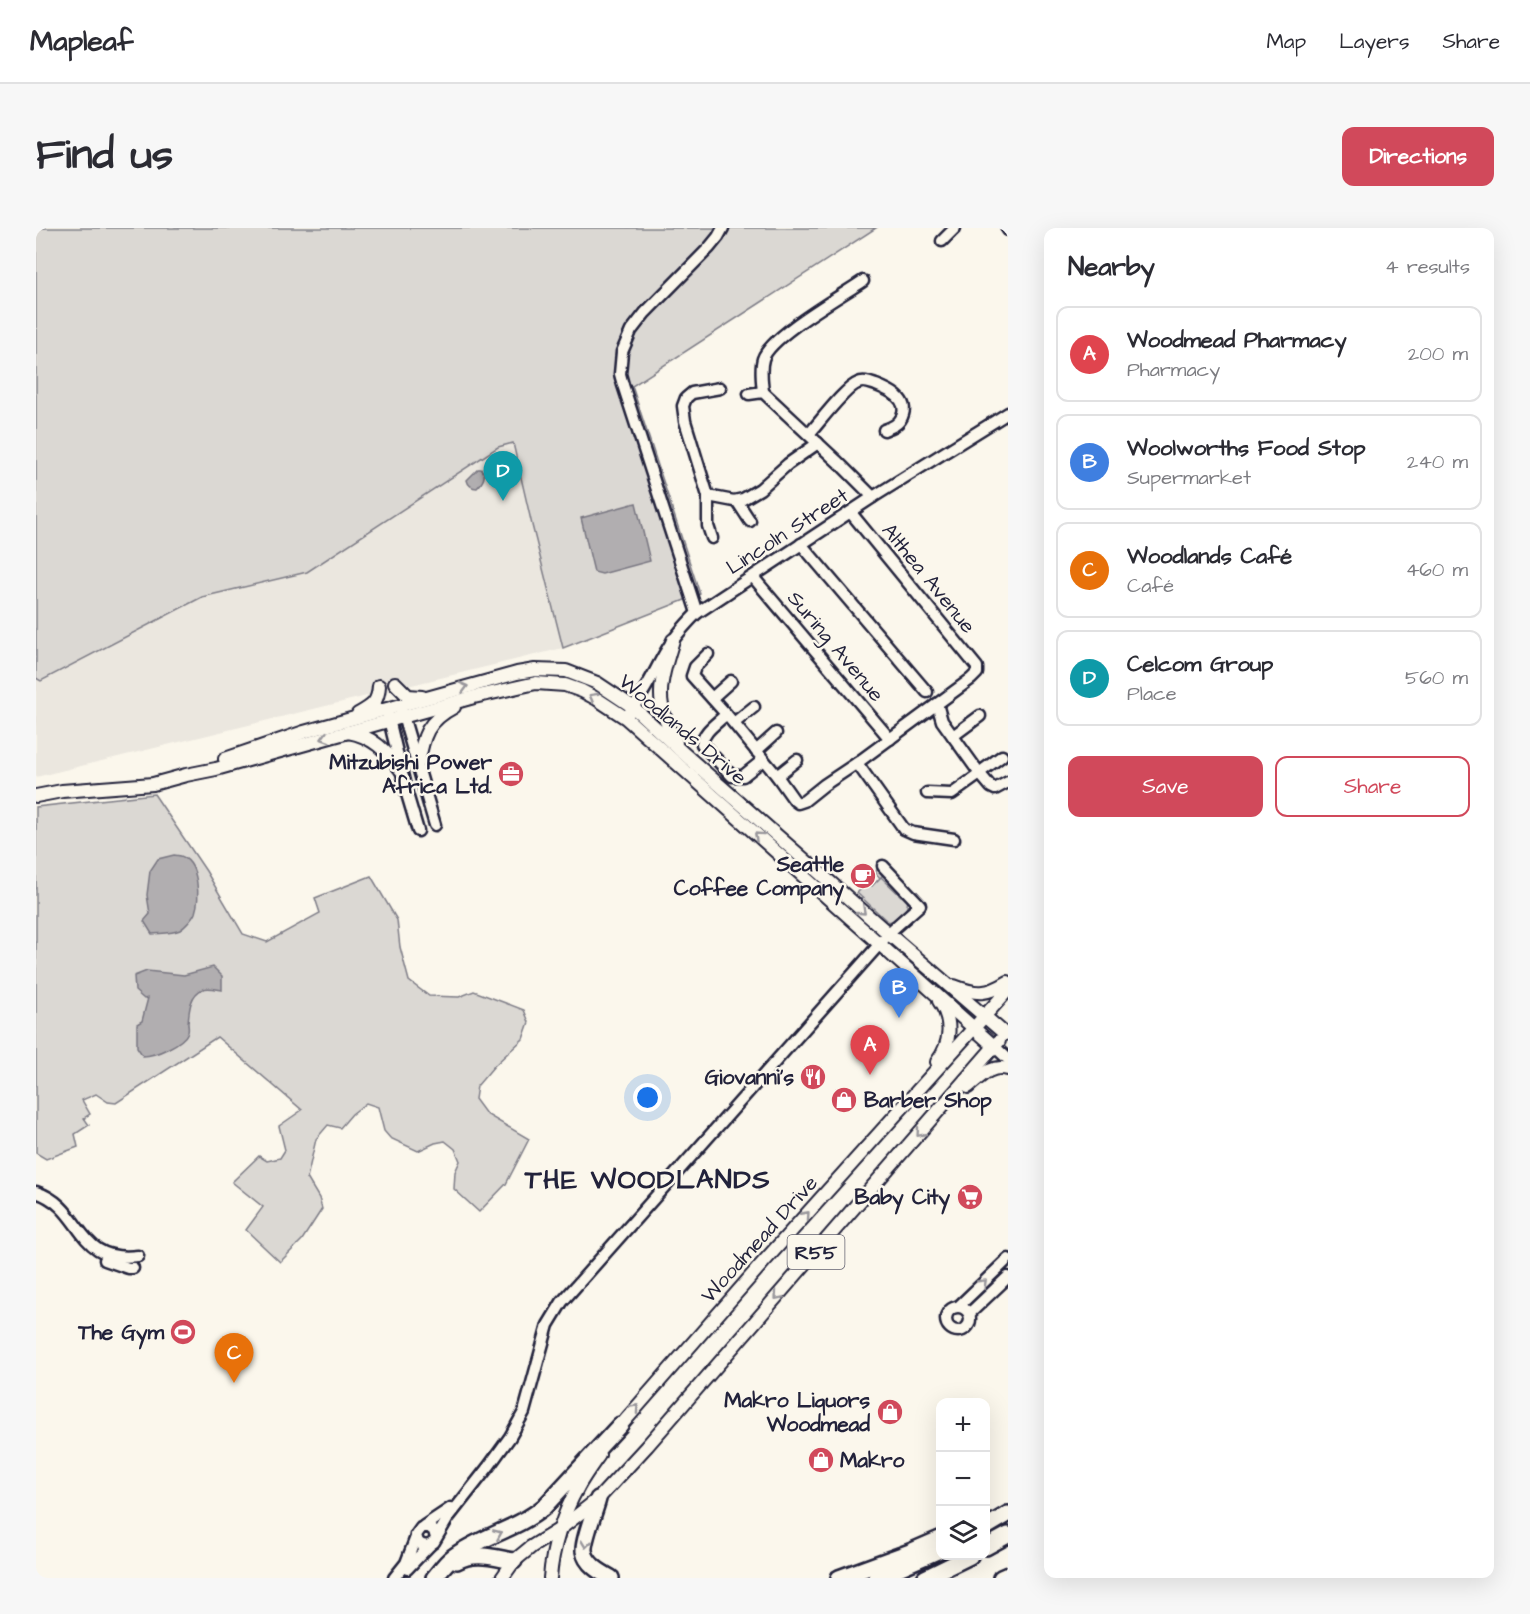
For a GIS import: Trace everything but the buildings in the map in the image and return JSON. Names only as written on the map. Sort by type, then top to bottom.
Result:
[{"type":"highway","points":[[435,1578],[452,1558],[470,1546],[515,1527],[536,1514],[620,1425]]},
{"type":"highway","points":[[598,1499],[584,1552],[593,1567],[611,1578]]},
{"type":"highway","points":[[990,1515],[1008,1505]]},
{"type":"highway","points":[[990,1525],[1008,1514]]},
{"type":"highway","points":[[990,1545],[1008,1535]]},
{"type":"highway","points":[[839,1578],[936,1541]]},
{"type":"highway","points":[[876,1578],[936,1552]]},
{"type":"highway","points":[[435,1578],[468,1556],[480,1555],[514,1561]]},
{"type":"highway","points":[[925,1578],[962,1560]]},
{"type":"highway","points":[[1001,1578],[1008,1575]]},
{"type":"main road","points":[[673,640],[662,678],[661,700],[665,720],[682,752]]},
{"type":"main road","name":"Woodlands Drive","points":[[402,711],[430,697],[517,673],[566,671],[597,683],[633,707],[884,939],[929,988],[994,1047]]},
{"type":"main road","points":[[395,683],[408,696],[430,697]]},
{"type":"main road","name":"Woodlands Drive","points":[[36,796],[62,791],[153,784],[216,770],[348,726],[402,711],[536,683],[565,685],[597,699],[626,718],[884,939],[943,980],[1007,1034]]},
{"type":"main road","points":[[379,686],[379,694],[375,702],[348,726],[378,743],[401,770]]},
{"type":"main road","points":[[418,764],[423,739],[432,722],[450,709],[474,697]]},
{"type":"main road","points":[[943,980],[968,992],[979,993],[995,990],[1008,982]]},
{"type":"main road","points":[[905,1104],[940,1058],[948,1040],[949,1029],[943,1007],[929,988]]},
{"type":"main road","name":"Woodmead Drive","points":[[550,1578],[560,1529],[578,1487],[620,1425],[1008,990]]},
{"type":"main road","name":"R55","points":[[502,1578],[514,1561],[531,1547],[560,1529],[598,1499],[1007,1034]]},
{"type":"main road","points":[[935,1116],[989,1070],[997,1067],[1008,1069]]},
{"type":"street","points":[[697,613],[620,374],[624,345],[636,325],[709,248],[723,228]]},
{"type":"street","points":[[942,242],[955,228]]},
{"type":"street","points":[[863,281],[775,342],[762,361],[764,392],[873,497]]},
{"type":"street","points":[[808,434],[849,388],[860,382],[885,388],[902,400],[904,408],[900,420],[893,427],[884,430]]},
{"type":"street","points":[[712,538],[708,526],[708,496],[685,421],[683,406],[692,393],[720,388]]},
{"type":"street","points":[[749,394],[764,392]]},
{"type":"street","name":"Lincoln Street","points":[[626,718],[642,695],[673,640],[697,613],[873,497],[1008,414]]},
{"type":"street","points":[[708,496],[737,501],[760,489],[788,464],[818,443]]},
{"type":"street","points":[[737,501],[750,521]]},
{"type":"street","name":"Althea Avenue","points":[[850,513],[977,667],[977,673],[972,679],[937,704]]},
{"type":"street","points":[[801,544],[927,692]]},
{"type":"street","name":"Suring Avenue","points":[[753,577],[890,739]]},
{"type":"street","points":[[708,654],[695,667],[692,674],[694,679],[730,719],[798,803],[857,764],[937,704],[942,721],[980,774],[996,789],[1008,782]]},
{"type":"street","points":[[712,698],[731,681]]},
{"type":"street","points":[[754,707],[707,733],[702,744],[732,776],[743,776],[776,733]]},
{"type":"street","points":[[402,711],[435,825]]},
{"type":"street","points":[[388,715],[418,831]]},
{"type":"street","points":[[953,736],[980,716]]},
{"type":"street","points":[[927,793],[952,794],[1002,756]]},
{"type":"street","points":[[777,776],[797,760]]},
{"type":"street","points":[[857,764],[904,829],[913,833],[954,839]]},
{"type":"street","points":[[399,1578],[433,1542],[503,1448],[518,1423],[524,1412],[545,1333],[562,1302],[884,939],[920,905],[883,866]]},
{"type":"street","points":[[994,1047],[1008,1059]]},
{"type":"street","points":[[36,1192],[55,1201],[96,1249],[106,1255],[116,1257],[138,1256]]},
{"type":"street","points":[[36,1198],[60,1213],[97,1256],[134,1269]]},
{"type":"street","points":[[959,1306],[970,1313],[971,1320],[968,1327],[960,1331],[952,1329],[947,1323],[947,1314],[953,1307],[959,1306],[1008,1259]]},
{"type":"street","points":[[970,1313],[1008,1277]]},
{"type":"street","points":[[394,1578],[406,1563],[418,1530],[462,1501]]},
{"type":"street","points":[[424,1526],[433,1529],[433,1542]]},
{"type":"street","points":[[416,1537],[422,1545],[433,1542]]},
{"type":"shaded area","points":[[36,228],[876,228],[632,386],[700,594],[563,648],[513,443],[498,447],[307,572],[202,597],[41,681],[36,678]]},
{"type":"shaded area","points":[[514,443],[563,648],[36,777],[36,678],[41,681],[202,597],[307,572],[498,447]]},
{"type":"shaded area","points":[[478,469],[483,471],[484,479],[475,488],[469,485],[467,480]]},
{"type":"shaded area","points":[[636,503],[650,561],[602,574],[594,572],[581,518]]},
{"type":"shaded area","points":[[154,794],[206,871],[243,934],[267,942],[320,913],[315,898],[371,876],[397,920],[400,947],[409,981],[429,996],[459,997],[474,991],[524,1010],[529,1022],[523,1039],[494,1066],[477,1086],[475,1099],[486,1114],[529,1139],[506,1184],[479,1212],[454,1189],[455,1172],[460,1161],[455,1149],[445,1141],[418,1151],[390,1138],[384,1131],[378,1107],[366,1103],[340,1128],[328,1125],[316,1139],[307,1178],[319,1198],[322,1209],[302,1240],[280,1262],[246,1230],[263,1207],[232,1182],[259,1156],[267,1161],[280,1158],[285,1150],[279,1126],[302,1110],[217,1037],[116,1103],[108,1102],[96,1094],[82,1100],[90,1114],[84,1118],[89,1125],[75,1134],[78,1147],[46,1159],[36,1153],[36,807]]},
{"type":"shaded area","points":[[174,855],[182,856],[188,861],[195,874],[198,891],[195,913],[180,930],[152,934],[144,921],[150,914],[147,895],[150,871],[158,859]]},
{"type":"shaded area","points":[[880,867],[885,873],[881,877],[901,896],[906,892],[908,902],[902,915],[888,922],[857,893],[868,882],[872,886],[880,878],[875,872]]},
{"type":"shaded area","points":[[213,967],[222,976],[222,990],[207,988],[199,991],[191,1003],[188,1031],[181,1041],[154,1054],[143,1056],[137,1047],[137,1024],[142,1021],[148,998],[144,999],[135,991],[134,976],[147,971],[184,975]]},
{"type":"place","name":"Celcom Group","points":[[503,501]]},
{"type":"place","name":"Mitzubishi Power Africa Ltd.","points":[[511,774]]},
{"type":"place","name":"Seattle Coffee Company","points":[[863,876]]},
{"type":"place","name":"Woolworths Food Stop","points":[[899,1018]]},
{"type":"place","name":"Woodmead Pharmacy","points":[[870,1075]]},
{"type":"place","name":"Giovanni's","points":[[813,1077]]},
{"type":"place","name":"Barber Shop","points":[[844,1100]]},
{"type":"place","name":"Baby City","points":[[970,1197]]},
{"type":"place","name":"The Gym","points":[[183,1332]]},
{"type":"place","name":"Woodlands Café","points":[[234,1383]]},
{"type":"place","name":"Makro Liquors Woodmead","points":[[890,1412]]},
{"type":"place","name":"Makro","points":[[821,1460]]},
{"type":"district","name":"THE WOODLANDS","points":[[648,1179]]}]
